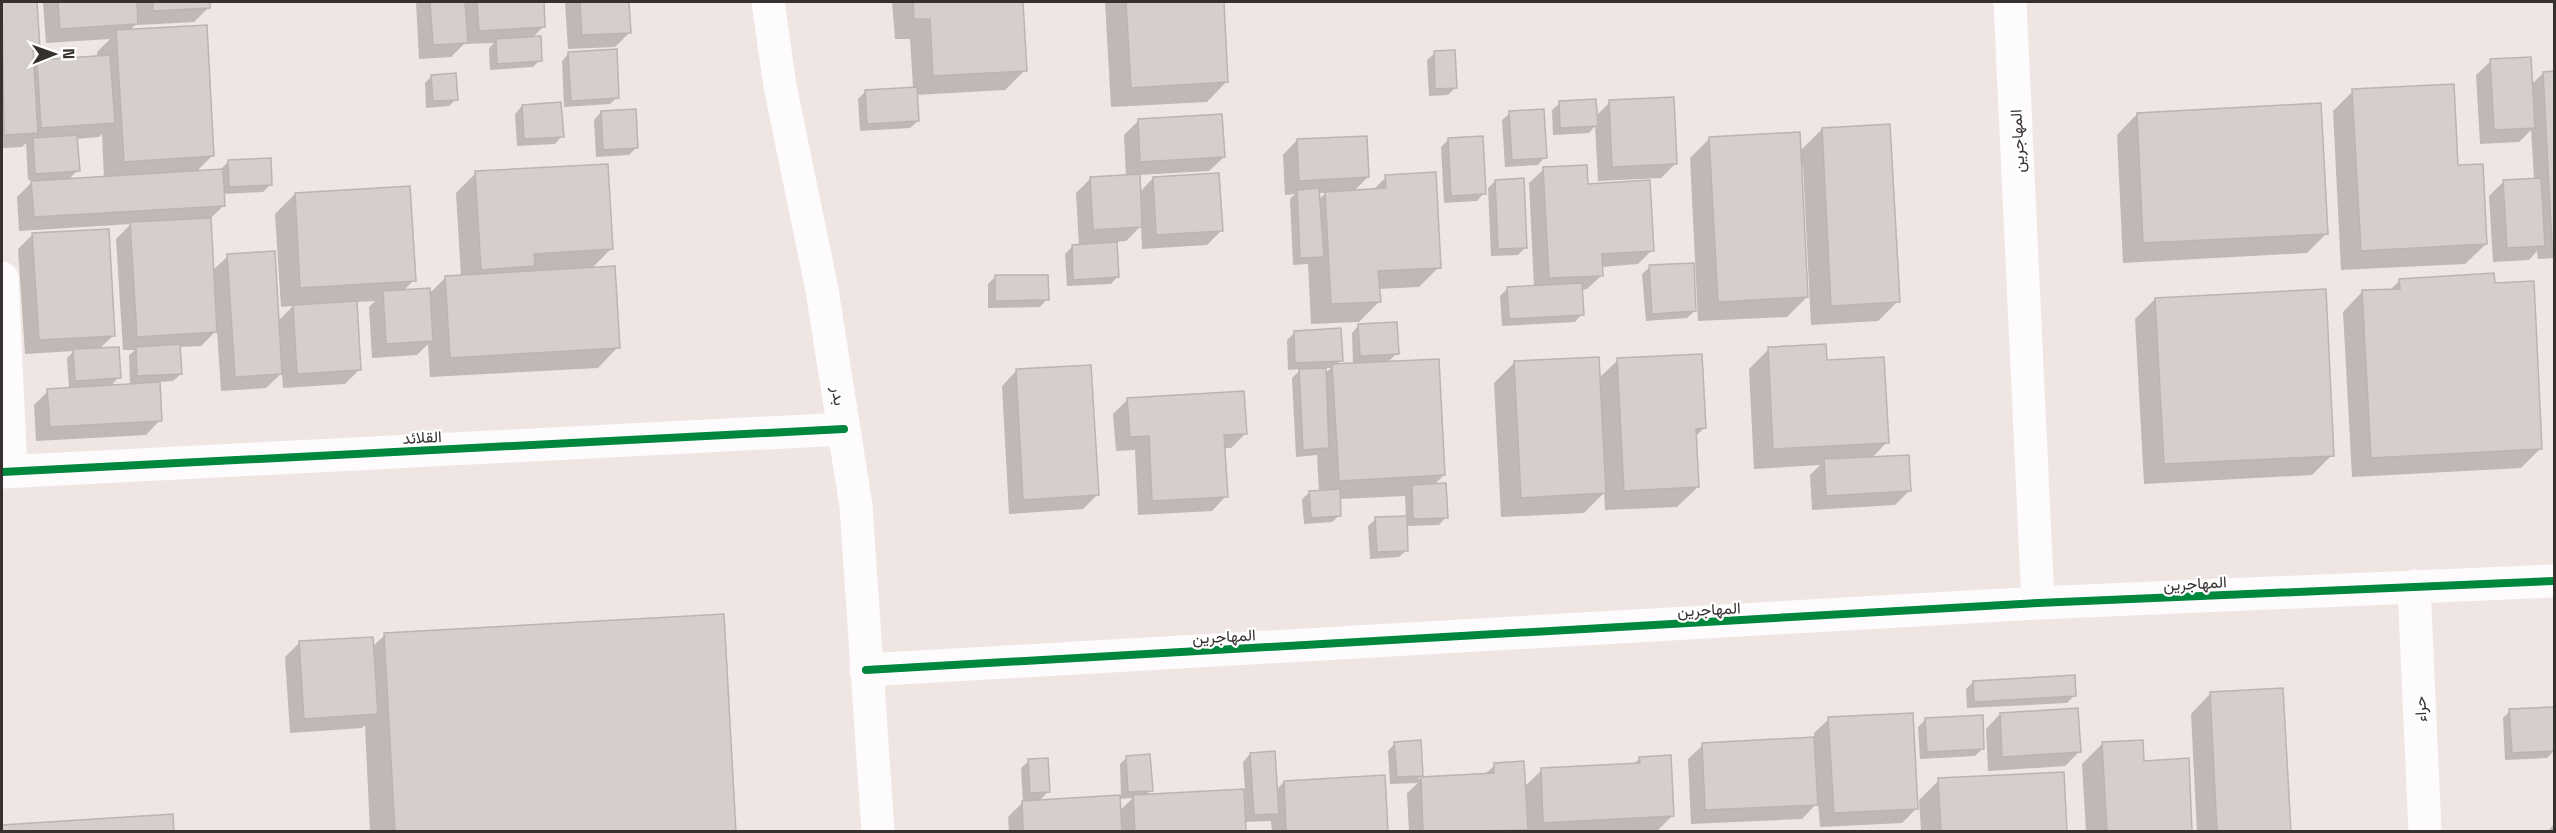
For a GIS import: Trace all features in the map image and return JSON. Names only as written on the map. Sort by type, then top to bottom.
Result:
[{"type":"street","name":"بدر","points":[[768,2],[780,86],[822,290],[856,506],[878,831]]},
{"type":"street","name":"المهاجرين","points":[[2010,2],[2038,603]]},
{"type":"street","points":[[2,278],[6,472]]},
{"type":"street","name":"القلائد","points":[[6,472],[844,429]]},
{"type":"street","name":"المهاجرين","points":[[866,670],[2038,603],[2554,581]]},
{"type":"street","name":"حراء","points":[[2414,586],[2425,831]]},
{"type":"building","points":[[2,2],[37,2],[40,49],[33,49],[38,133],[4,135]]},
{"type":"building","points":[[58,2],[137,2],[138,24],[60,29]]},
{"type":"building","points":[[153,2],[210,2],[210,8],[153,11]]},
{"type":"building","points":[[430,2],[465,2],[468,43],[433,45]]},
{"type":"building","points":[[477,2],[544,2],[545,27],[479,31]]},
{"type":"building","points":[[580,2],[629,2],[631,33],[582,35]]},
{"type":"building","points":[[913,2],[1023,2],[1027,71],[933,76],[930,19],[914,19]]},
{"type":"building","points":[[1126,2],[1224,2],[1228,82],[1131,88]]},
{"type":"building","points":[[207,25],[214,156],[124,162],[116,30]]},
{"type":"building","points":[[541,36],[542,61],[497,64],[496,39]]},
{"type":"building","points":[[617,49],[619,98],[571,101],[568,52]]},
{"type":"building","points":[[1455,50],[1457,88],[1435,89],[1434,51]]},
{"type":"building","points":[[110,55],[115,123],[41,128],[37,60]]},
{"type":"building","points":[[2531,57],[2535,128],[2494,130],[2490,59]]},
{"type":"building","points":[[2554,71],[2554,245],[2552,245],[2543,72]]},
{"type":"building","points":[[456,73],[458,100],[433,101],[431,75]]},
{"type":"building","points":[[2454,84],[2458,165],[2483,164],[2487,244],[2361,251],[2352,89]]},
{"type":"building","points":[[917,87],[919,121],[867,124],[865,90]]},
{"type":"building","points":[[1674,97],[1677,164],[1612,167],[1609,100]]},
{"type":"building","points":[[1596,99],[1598,126],[1560,128],[1559,101]]},
{"type":"building","points":[[561,102],[564,137],[524,139],[522,105]]},
{"type":"building","points":[[2321,103],[2328,234],[2143,243],[2137,113]]},
{"type":"building","points":[[636,109],[638,148],[603,150],[601,111]]},
{"type":"building","points":[[1544,109],[1547,158],[1512,160],[1509,111]]},
{"type":"building","points":[[1222,114],[1225,157],[1140,162],[1138,119]]},
{"type":"building","points":[[1890,124],[1900,302],[1831,306],[1822,128]]},
{"type":"building","points":[[1800,132],[1808,297],[1718,302],[1709,137]]},
{"type":"building","points":[[77,135],[80,171],[35,174],[33,138]]},
{"type":"building","points":[[1367,136],[1369,177],[1299,181],[1297,139]]},
{"type":"building","points":[[1483,136],[1486,194],[1451,196],[1448,138]]},
{"type":"building","points":[[271,158],[272,185],[229,187],[228,160]]},
{"type":"building","points":[[608,164],[613,249],[534,254],[535,266],[481,270],[475,171]]},
{"type":"building","points":[[1587,165],[1588,184],[1650,180],[1654,251],[1602,254],[1603,276],[1549,278],[1543,167]]},
{"type":"building","points":[[223,169],[225,206],[34,217],[31,181]]},
{"type":"building","points":[[1436,172],[1441,268],[1378,271],[1381,302],[1331,304],[1325,192],[1386,188],[1385,175]]},
{"type":"building","points":[[1219,173],[1223,231],[1156,235],[1153,177]]},
{"type":"building","points":[[1140,174],[1142,227],[1093,230],[1090,177]]},
{"type":"building","points":[[1524,178],[1527,248],[1498,249],[1495,180]]},
{"type":"building","points":[[2541,178],[2545,246],[2507,248],[2503,180]]},
{"type":"building","points":[[410,186],[416,281],[300,288],[295,193]]},
{"type":"building","points":[[1319,188],[1324,257],[1300,258],[1297,190]]},
{"type":"building","points":[[211,218],[217,332],[137,337],[130,222]]},
{"type":"building","points":[[109,229],[115,336],[39,340],[32,233]]},
{"type":"building","points":[[1117,242],[1119,277],[1073,280],[1072,245]]},
{"type":"building","points":[[275,251],[282,374],[235,377],[227,254]]},
{"type":"building","points":[[1694,263],[1696,311],[1652,314],[1649,265]]},
{"type":"building","points":[[615,266],[620,348],[450,358],[445,276]]},
{"type":"building","points":[[2494,273],[2495,283],[2534,281],[2542,449],[2371,458],[2362,290],[2400,289],[2399,279]]},
{"type":"building","points":[[995,275],[1048,275],[1049,300],[995,301]]},
{"type":"building","points":[[1582,283],[1584,315],[1509,319],[1507,287]]},
{"type":"building","points":[[430,288],[433,341],[386,344],[383,291]]},
{"type":"building","points":[[2326,289],[2334,456],[2164,464],[2155,298]]},
{"type":"building","points":[[357,301],[361,370],[297,374],[293,305]]},
{"type":"building","points":[[1397,322],[1399,354],[1360,356],[1358,324]]},
{"type":"building","points":[[1341,328],[1343,361],[1295,363],[1294,331]]},
{"type":"building","points":[[180,344],[182,374],[137,376],[136,347]]},
{"type":"building","points":[[1826,344],[1827,360],[1884,357],[1889,443],[1773,449],[1768,347]]},
{"type":"building","points":[[119,347],[121,378],[75,381],[73,349]]},
{"type":"building","points":[[1702,354],[1706,428],[1696,429],[1699,487],[1624,491],[1617,358]]},
{"type":"building","points":[[1599,357],[1606,493],[1521,498],[1514,361]]},
{"type":"building","points":[[1439,359],[1445,475],[1339,481],[1332,364]]},
{"type":"building","points":[[1091,365],[1099,495],[1023,500],[1016,369]]},
{"type":"building","points":[[1326,368],[1329,448],[1303,450],[1299,369]]},
{"type":"building","points":[[160,382],[162,421],[50,427],[47,389]]},
{"type":"building","points":[[1244,391],[1247,434],[1224,435],[1228,497],[1152,501],[1149,436],[1130,437],[1127,398]]},
{"type":"building","points":[[1909,455],[1911,491],[1826,496],[1824,459]]},
{"type":"building","points":[[1446,483],[1448,518],[1413,519],[1412,485]]},
{"type":"building","points":[[1340,489],[1341,516],[1311,518],[1309,491]]},
{"type":"building","points":[[1407,516],[1408,551],[1377,552],[1375,517]]},
{"type":"building","points":[[724,614],[736,832],[395,832],[384,633]]},
{"type":"building","points":[[373,637],[378,714],[304,719],[299,641]]},
{"type":"building","points":[[2075,675],[2076,696],[1974,702],[1973,681]]},
{"type":"building","points":[[2283,688],[2291,832],[2217,832],[2210,692]]},
{"type":"building","points":[[2554,707],[2554,751],[2512,753],[2509,709]]},
{"type":"building","points":[[2078,708],[2081,752],[2002,757],[2000,713]]},
{"type":"building","points":[[1913,713],[1918,809],[1834,813],[1828,717]]},
{"type":"building","points":[[1983,715],[1984,749],[1927,752],[1925,718]]},
{"type":"building","points":[[1814,737],[1818,805],[1705,810],[1702,743]]},
{"type":"building","points":[[1421,740],[1423,776],[1397,777],[1394,742]]},
{"type":"building","points":[[2143,740],[2144,761],[2189,758],[2192,832],[2107,832],[2102,742]]},
{"type":"building","points":[[1275,751],[1279,814],[1254,815],[1250,753]]},
{"type":"building","points":[[1150,754],[1153,791],[1128,792],[1126,756]]},
{"type":"building","points":[[1671,755],[1674,816],[1543,823],[1541,768],[1640,763],[1639,757]]},
{"type":"building","points":[[1048,758],[1050,792],[1030,793],[1028,759]]},
{"type":"building","points":[[1524,761],[1528,830],[1423,832],[1421,777],[1494,773],[1494,763]]},
{"type":"building","points":[[2064,772],[2067,832],[1941,832],[1938,778]]},
{"type":"building","points":[[1385,775],[1388,832],[1286,832],[1284,781]]},
{"type":"building","points":[[1244,789],[1246,832],[1135,832],[1133,795]]},
{"type":"building","points":[[1120,795],[1122,832],[1023,832],[1022,801]]},
{"type":"building","points":[[173,814],[174,832],[2,832],[2,825]]},
{"type":"cycle path","points":[[2,472],[844,429]]},
{"type":"cycle path","points":[[866,670],[2038,603],[2554,581]]}]
